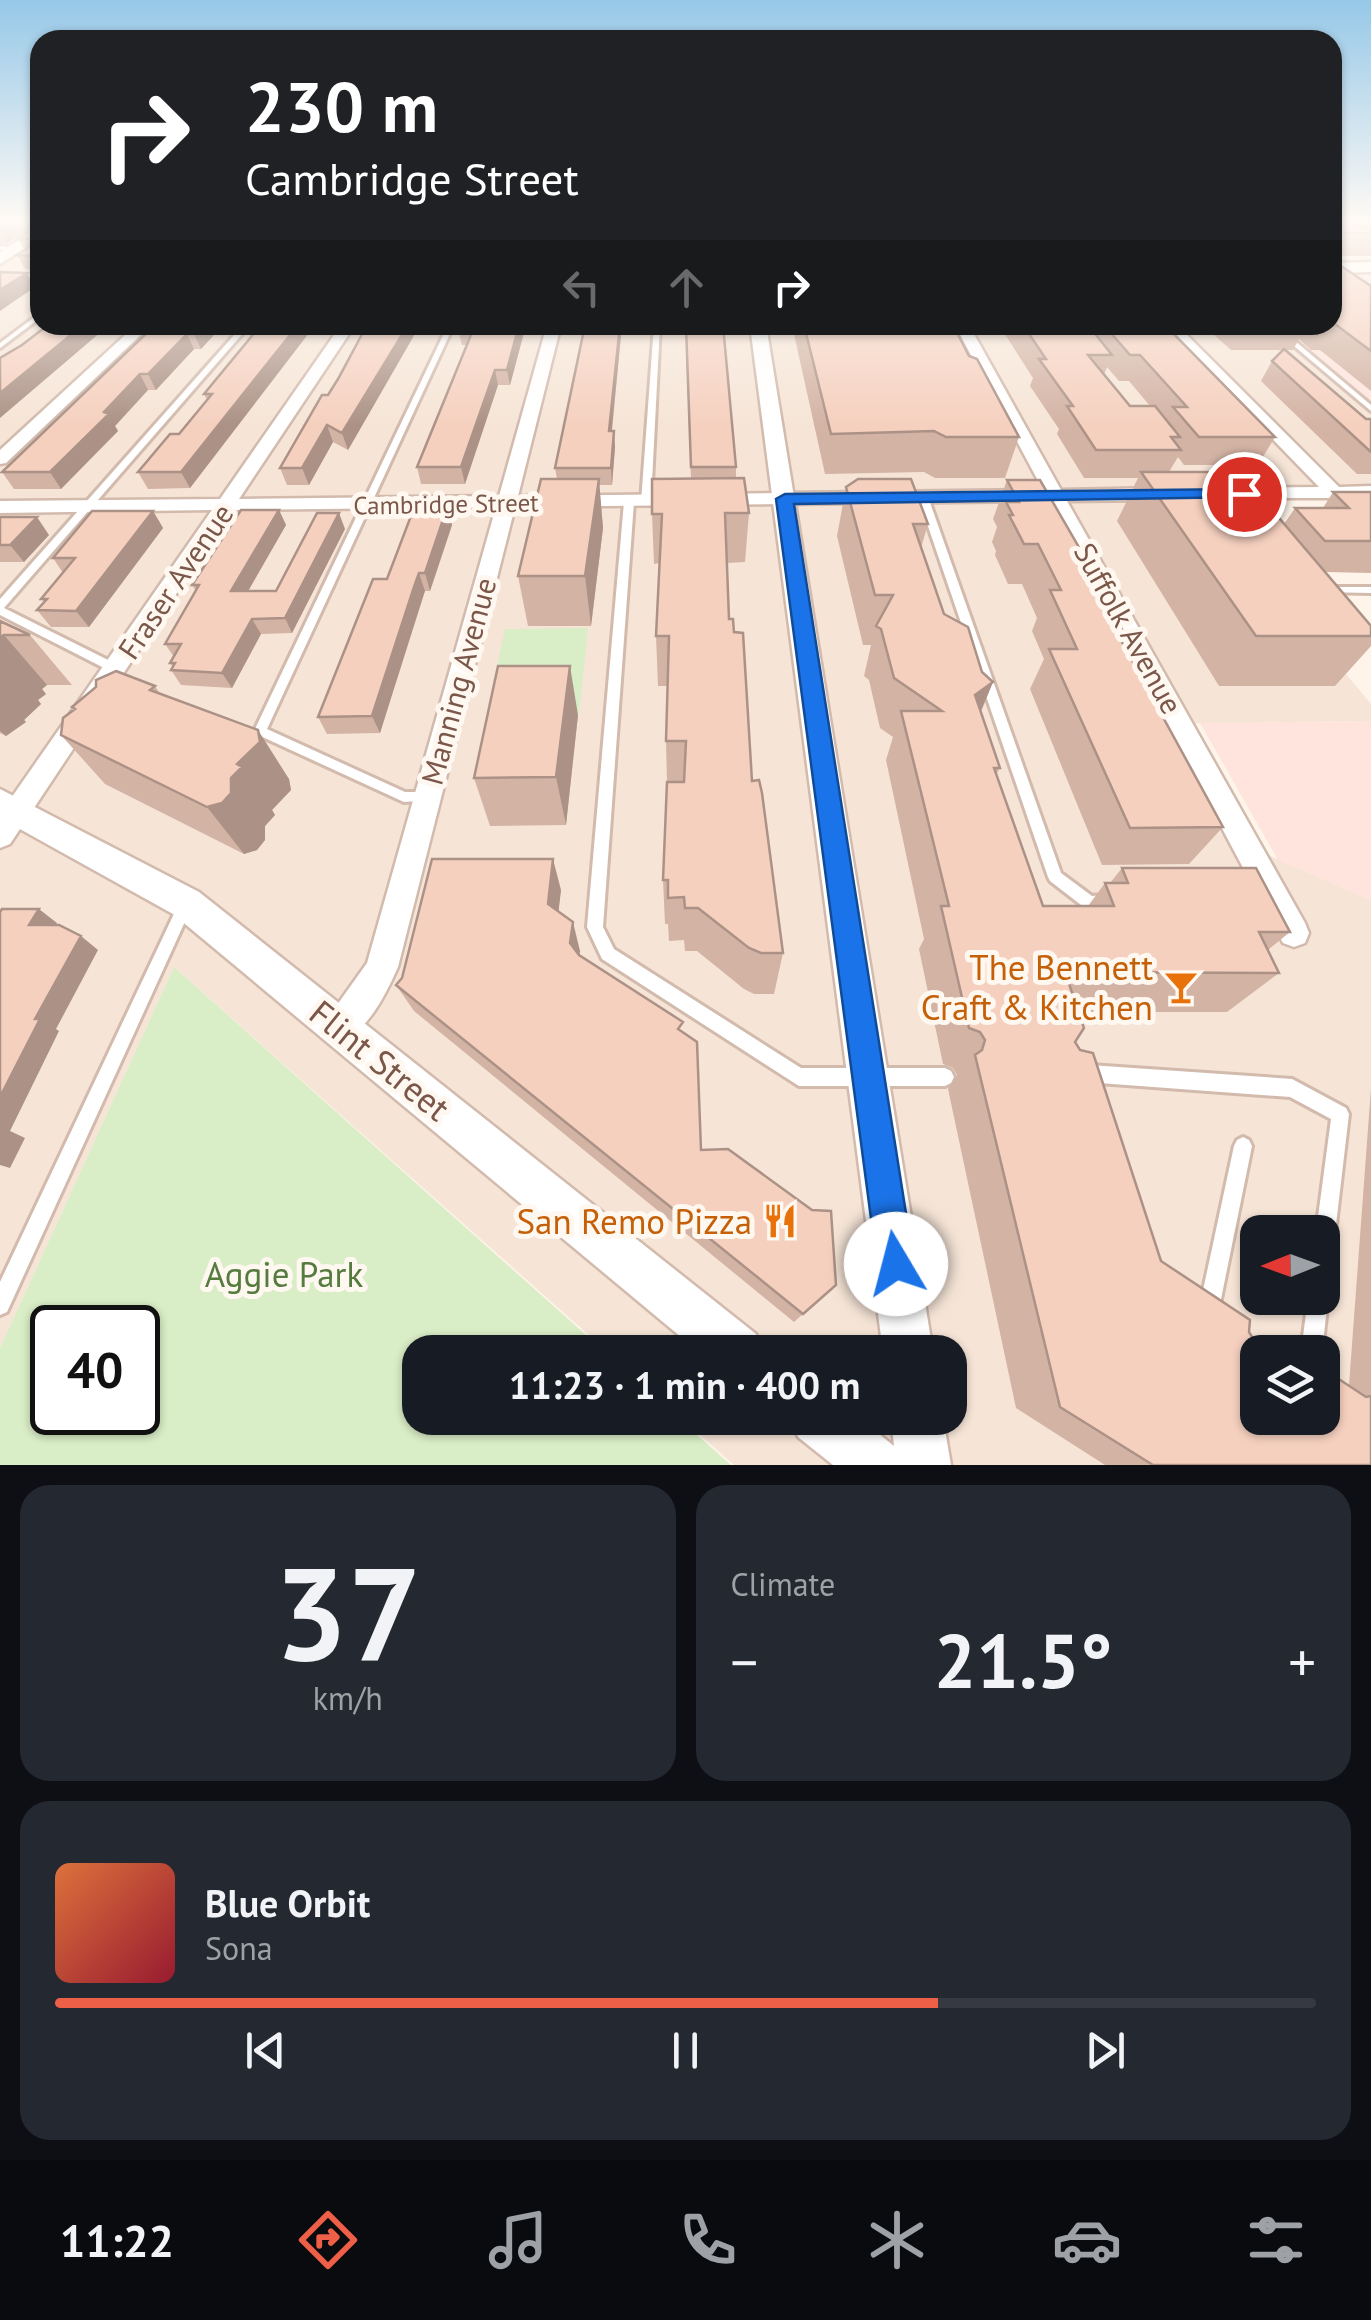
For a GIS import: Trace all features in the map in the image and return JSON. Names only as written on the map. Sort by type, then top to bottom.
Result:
[{"type":"street","points":[[0,459],[133,335]]},
{"type":"street","name":"Fraser Avenue","points":[[6,816],[116,669],[341,335]]},
{"type":"street","name":"Manning Avenue","points":[[339,1026],[372,988],[382,966],[551,335]]},
{"type":"street","points":[[760,335],[906,1335]]},
{"type":"street","name":"Suffolk Avenue","points":[[967,335],[1286,929]]},
{"type":"street","points":[[1179,335],[1334,492]]},
{"type":"street","points":[[1206,494],[1288,499],[1334,492],[1371,492]]},
{"type":"street","name":"Cambridge Street","points":[[0,506],[225,507],[1176,494]]},
{"type":"street","name":"Flint Street","points":[[6,816],[186,902],[717,1335]]},
{"type":"street","points":[[838,1435],[876,1465]]},
{"type":"street","points":[[920,1435],[924,1465]]},
{"type":"lane","points":[[0,346],[30,323]]},
{"type":"lane","points":[[116,669],[0,608],[238,335]]},
{"type":"lane","points":[[427,796],[404,797],[260,731],[446,335]]},
{"type":"lane","points":[[656,335],[595,926],[608,954],[799,1077],[945,1077]]},
{"type":"lane","points":[[1284,335],[1371,409]]},
{"type":"lane","points":[[922,497],[1054,878],[1090,902],[1128,902]]},
{"type":"lane","points":[[1318,590],[1371,590]]},
{"type":"lane","points":[[0,1306],[186,902]]},
{"type":"lane","points":[[1085,1081],[1292,1088],[1340,1114],[1327,1215]]},
{"type":"lane","points":[[1206,1320],[1243,1146]]},
{"type":"shaded area","points":[[0,289],[30,289],[30,335],[1284,335],[1371,410],[1371,492],[1197,495],[1371,704],[1371,721],[1162,724],[1222,835],[1371,900],[1371,1465],[734,1465],[700,1435],[967,1435],[967,1335],[589,1335],[174,967],[0,1348]]},
{"type":"shaded area","points":[[1342,289],[1371,289],[1371,405],[1288,335],[1342,335]]},
{"type":"shaded area","points":[[1371,721],[1371,900],[1278,860],[1200,723]]},
{"type":"green space","points":[[588,628],[579,714],[487,714],[505,629]]},
{"type":"green space","name":"Aggie Park","points":[[174,967],[586,1335],[402,1335],[402,1435],[697,1435],[731,1465],[0,1465],[0,1348]]},
{"type":"building","points":[[1342,289],[1371,289],[1371,351],[1342,329]]},
{"type":"building","points":[[35,335],[71,335],[0,393],[0,358]]},
{"type":"building","points":[[145,335],[186,335],[148,374],[140,374],[104,412],[109,414],[50,472],[2,472]]},
{"type":"building","points":[[253,335],[290,335],[181,472],[138,472],[170,434],[179,434],[212,394],[204,394]]},
{"type":"building","points":[[362,335],[402,335],[342,433],[327,425],[302,468],[280,468],[322,395],[328,395]]},
{"type":"building","points":[[471,335],[516,335],[507,370],[495,370],[461,467],[417,467]]},
{"type":"building","points":[[583,335],[619,335],[609,431],[614,431],[611,468],[555,468]]},
{"type":"building","points":[[686,335],[724,335],[736,467],[691,467]]},
{"type":"building","points":[[806,335],[958,335],[969,356],[977,359],[1019,437],[946,437],[934,431],[831,434]]},
{"type":"building","points":[[1030,335],[1096,335],[1112,355],[1088,355],[1130,406],[1155,406],[1180,437],[1171,437],[1181,450],[1096,450],[1067,406],[1073,406],[1039,359],[1046,359]]},
{"type":"building","points":[[1113,335],[1175,335],[1275,437],[1199,437],[1173,407],[1187,407],[1140,355],[1130,355]]},
{"type":"building","points":[[1284,349],[1366,419],[1371,419],[1371,452],[1272,361]]},
{"type":"building","points":[[1141,472],[1240,472],[1371,626],[1371,636],[1256,636]]},
{"type":"building","points":[[744,478],[749,513],[725,513],[729,619],[733,619],[734,632],[743,633],[752,781],[759,780],[762,793],[783,953],[761,953],[749,948],[698,908],[685,908],[684,897],[668,898],[668,880],[663,880],[667,782],[684,782],[686,741],[666,741],[669,636],[656,636],[662,514],[652,514],[652,479]]},
{"type":"building","points":[[541,479],[599,479],[585,576],[518,576]]},
{"type":"building","points":[[858,479],[911,479],[928,524],[913,524],[944,614],[968,627],[982,672],[993,682],[975,695],[1000,768],[994,768],[1043,906],[1114,906],[1105,883],[1128,883],[1122,868],[1256,868],[1290,932],[1259,932],[1279,973],[1065,972],[1084,1028],[1075,1042],[1080,1050],[1093,1053],[1161,1261],[1250,1320],[1251,1335],[1240,1335],[1240,1435],[1340,1435],[1340,1380],[1366,1397],[1371,1396],[1371,1465],[1153,1465],[1060,1407],[975,1055],[982,1050],[985,1040],[980,1032],[969,1028],[941,906],[949,906],[901,711],[942,711],[894,678],[881,629],[876,626],[893,595],[875,595],[846,487]]},
{"type":"building","points":[[1007,480],[1040,480],[1102,587],[1123,631],[1117,633],[1223,827],[1130,828],[1049,649],[1077,649],[1050,590],[1061,590],[1038,544],[1024,544],[1009,515],[1013,515],[1006,502],[1019,502]]},
{"type":"building","points":[[1333,492],[1371,492],[1371,541],[1325,541],[1295,508],[1349,508]]},
{"type":"building","points":[[414,508],[447,508],[425,573],[419,573],[372,716],[318,717],[373,579],[387,579]]},
{"type":"building","points":[[241,510],[279,510],[231,591],[276,591],[317,513],[339,513],[285,618],[252,619],[222,673],[171,670],[175,663],[170,663],[181,644],[165,644],[199,585],[192,585]]},
{"type":"building","points":[[92,511],[153,511],[76,611],[37,610],[47,599],[41,599],[75,558],[53,558]]},
{"type":"building","points":[[0,517],[37,517],[10,545],[0,545]]},
{"type":"building","points":[[0,621],[30,635],[0,637]]},
{"type":"building","points":[[498,666],[570,666],[556,777],[474,778]]},
{"type":"building","points":[[116,671],[155,686],[150,690],[258,730],[260,742],[237,764],[242,767],[231,778],[231,793],[222,803],[207,807],[61,735],[63,718],[75,709],[72,707],[96,687],[96,680]]},
{"type":"building","points":[[432,859],[553,859],[548,904],[573,922],[570,943],[579,955],[683,1022],[678,1029],[697,1042],[701,1150],[728,1149],[812,1210],[831,1211],[836,1285],[803,1314],[396,985],[402,978]]},
{"type":"building","points":[[39,909],[29,925],[59,925],[81,936],[35,1019],[40,1019],[0,1097],[0,912]]},
{"type":"place","name":"The Bennett Craft & Kitchen","points":[[1181,987]]},
{"type":"place","name":"San Remo Pizza","points":[[780,1221]]},
{"type":"route","points":[[896,1264],[785,499],[1244,494]]}]
